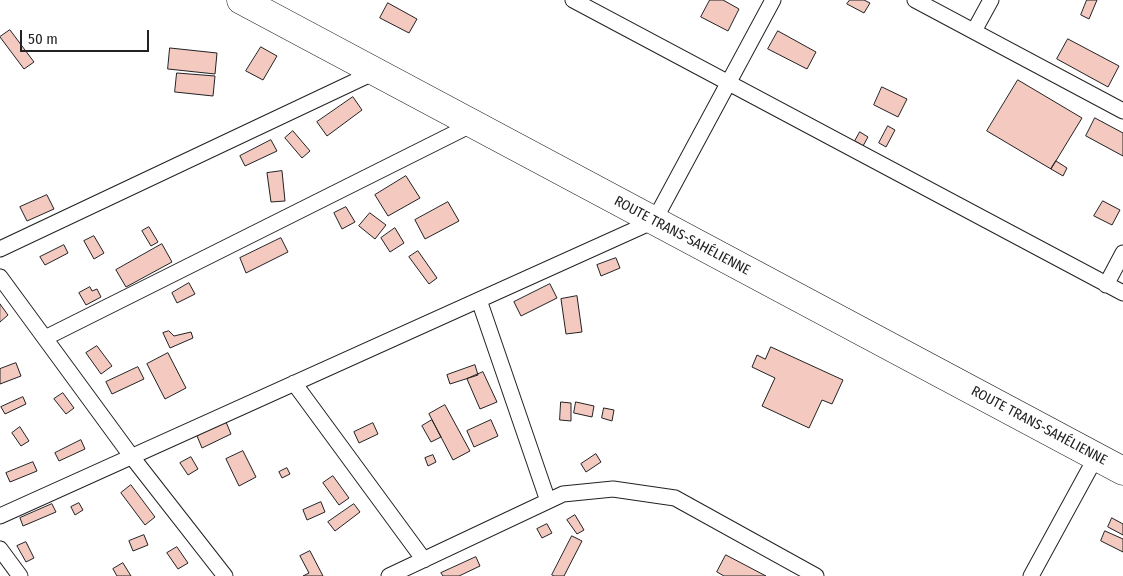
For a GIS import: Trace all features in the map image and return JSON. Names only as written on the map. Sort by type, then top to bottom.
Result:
[{"type":"highway","name":"ROUTE TRANS-SAHÉLIENNE","points":[[241,0],[1123,471]]},
{"type":"street","points":[[573,0],[1123,294]]},
{"type":"street","points":[[0,516],[654,221],[773,0]]},
{"type":"street","points":[[915,0],[1123,111]]},
{"type":"street","points":[[974,32],[991,0]]},
{"type":"street","points":[[0,249],[376,72]]},
{"type":"street","points":[[45,338],[473,124]]},
{"type":"street","points":[[1106,284],[1123,254]]},
{"type":"street","points":[[0,277],[132,457],[225,576]]},
{"type":"street","points":[[479,300],[548,501]]},
{"type":"street","points":[[294,383],[424,560]]},
{"type":"street","points":[[1032,576],[1096,457]]},
{"type":"street","points":[[397,575],[424,560],[563,494],[613,489],[675,498],[816,576]]},
{"type":"street","points":[[0,549],[20,576]]},
{"type":"building","points":[[710,0],[723,0],[739,9],[728,31],[701,17]]},
{"type":"building","points":[[850,0],[864,0],[870,3],[864,13],[847,4]]},
{"type":"building","points":[[1087,0],[1097,0],[1089,19],[1081,15]]},
{"type":"building","points":[[388,3],[417,19],[409,33],[380,18]]},
{"type":"building","points":[[10,30],[34,62],[24,69],[0,37]]},
{"type":"building","points":[[778,31],[816,52],[807,69],[768,49]]},
{"type":"building","points":[[1068,39],[1119,66],[1108,87],[1057,59]]},
{"type":"building","points":[[261,47],[277,56],[263,80],[246,71]]},
{"type":"building","points":[[170,48],[217,53],[215,74],[168,69]]},
{"type":"building","points":[[177,73],[215,76],[213,96],[175,92]]},
{"type":"building","points":[[1018,80],[1082,118],[1051,169],[987,131]]},
{"type":"building","points":[[882,87],[907,99],[898,117],[874,105]]},
{"type":"building","points":[[353,97],[362,110],[327,136],[317,122]]},
{"type":"building","points":[[1095,118],[1123,133],[1123,156],[1086,136]]},
{"type":"building","points":[[888,126],[895,130],[886,147],[879,143]]},
{"type":"building","points":[[293,131],[310,151],[302,158],[285,138]]},
{"type":"building","points":[[860,132],[868,137],[863,146],[855,141]]},
{"type":"building","points":[[271,140],[277,151],[245,166],[240,156]]},
{"type":"building","points":[[1056,161],[1067,168],[1063,176],[1051,169]]},
{"type":"building","points":[[282,171],[285,201],[271,202],[267,173]]},
{"type":"building","points":[[406,176],[420,198],[388,216],[375,195]]},
{"type":"building","points":[[47,195],[54,209],[27,221],[20,207]]},
{"type":"building","points":[[1103,201],[1120,210],[1112,225],[1094,216]]},
{"type":"building","points":[[448,202],[459,221],[425,239],[415,220]]},
{"type":"building","points":[[346,207],[355,222],[342,229],[334,213]]},
{"type":"building","points":[[370,213],[386,225],[375,239],[359,226]]},
{"type":"building","points":[[149,227],[158,242],[151,246],[142,231]]},
{"type":"building","points":[[395,228],[404,243],[390,252],[381,238]]},
{"type":"building","points":[[94,236],[104,253],[94,259],[84,241]]},
{"type":"building","points":[[281,238],[288,252],[246,273],[240,258]]},
{"type":"building","points":[[162,244],[172,262],[126,287],[116,270]]},
{"type":"building","points":[[64,245],[68,253],[45,265],[40,257]]},
{"type":"building","points":[[418,251],[437,278],[429,284],[409,257]]},
{"type":"building","points":[[616,258],[620,268],[601,276],[597,265]]},
{"type":"building","points":[[189,283],[195,294],[177,303],[172,293]]},
{"type":"building","points":[[550,284],[557,298],[521,316],[514,302]]},
{"type":"building","points":[[90,287],[92,291],[97,289],[101,297],[86,305],[79,293]]},
{"type":"building","points":[[577,296],[582,332],[566,334],[561,299]]},
{"type":"building","points":[[0,304],[8,315],[0,322]]},
{"type":"building","points":[[169,331],[174,336],[191,332],[193,338],[170,348],[163,333]]},
{"type":"building","points":[[97,346],[112,366],[101,374],[86,353]]},
{"type":"building","points":[[771,347],[843,380],[832,404],[822,400],[809,428],[762,406],[775,378],[752,367],[757,355],[765,359]]},
{"type":"building","points":[[168,353],[186,388],[165,399],[147,364]]},
{"type":"building","points":[[16,363],[21,376],[0,384],[0,369]]},
{"type":"building","points":[[475,365],[478,375],[450,384],[447,375]]},
{"type":"building","points":[[138,367],[144,379],[112,394],[106,382]]},
{"type":"building","points":[[483,372],[497,402],[480,409],[467,379]]},
{"type":"building","points":[[63,393],[74,408],[66,414],[54,399]]},
{"type":"building","points":[[23,397],[26,404],[5,414],[1,407]]},
{"type":"building","points":[[561,402],[571,403],[571,421],[560,420]]},
{"type":"building","points":[[576,402],[594,406],[592,417],[574,413]]},
{"type":"building","points":[[445,405],[470,451],[453,460],[429,414]]},
{"type":"building","points":[[604,408],[614,410],[612,421],[602,418]]},
{"type":"building","points":[[432,420],[441,437],[431,442],[422,426]]},
{"type":"building","points":[[491,420],[498,436],[474,447],[467,431]]},
{"type":"building","points":[[226,422],[231,434],[202,448],[197,436]]},
{"type":"building","points":[[373,423],[378,434],[359,443],[354,432]]},
{"type":"building","points":[[20,427],[29,441],[21,446],[12,433]]},
{"type":"building","points":[[81,440],[85,449],[59,461],[55,453]]},
{"type":"building","points":[[243,451],[256,477],[239,486],[226,459]]},
{"type":"building","points":[[596,454],[601,462],[586,472],[581,464]]},
{"type":"building","points":[[433,455],[436,462],[428,466],[425,458]]},
{"type":"building","points":[[191,457],[198,469],[188,475],[180,463]]},
{"type":"building","points":[[33,462],[37,471],[10,482],[6,473]]},
{"type":"building","points":[[287,468],[290,474],[282,478],[279,472]]},
{"type":"building","points":[[333,476],[349,498],[339,505],[323,483]]},
{"type":"building","points":[[131,485],[155,517],[145,525],[121,493]]},
{"type":"building","points":[[321,502],[325,512],[307,520],[303,510]]},
{"type":"building","points":[[79,503],[83,510],[75,515],[71,507]]},
{"type":"building","points":[[52,504],[56,512],[23,526],[20,518]]},
{"type":"building","points":[[354,504],[360,512],[335,531],[328,522]]},
{"type":"building","points":[[575,515],[584,530],[577,534],[567,520]]},
{"type":"building","points":[[1112,518],[1123,524],[1123,535],[1108,527]]},
{"type":"building","points":[[547,524],[552,533],[542,538],[537,529]]},
{"type":"building","points":[[1105,531],[1123,539],[1123,552],[1101,541]]},
{"type":"building","points":[[144,535],[148,545],[133,551],[129,541]]},
{"type":"building","points":[[572,536],[582,541],[564,576],[554,576],[552,575]]},
{"type":"building","points":[[26,542],[34,558],[26,562],[17,546]]},
{"type":"building","points":[[177,547],[188,563],[178,569],[167,553]]},
{"type":"building","points":[[310,551],[323,576],[303,576],[309,573],[300,556]]},
{"type":"building","points":[[726,555],[766,576],[724,576],[717,572]]},
{"type":"building","points":[[476,557],[480,566],[459,576],[443,576],[441,573]]},
{"type":"building","points":[[123,563],[131,576],[117,576],[113,569]]}]
